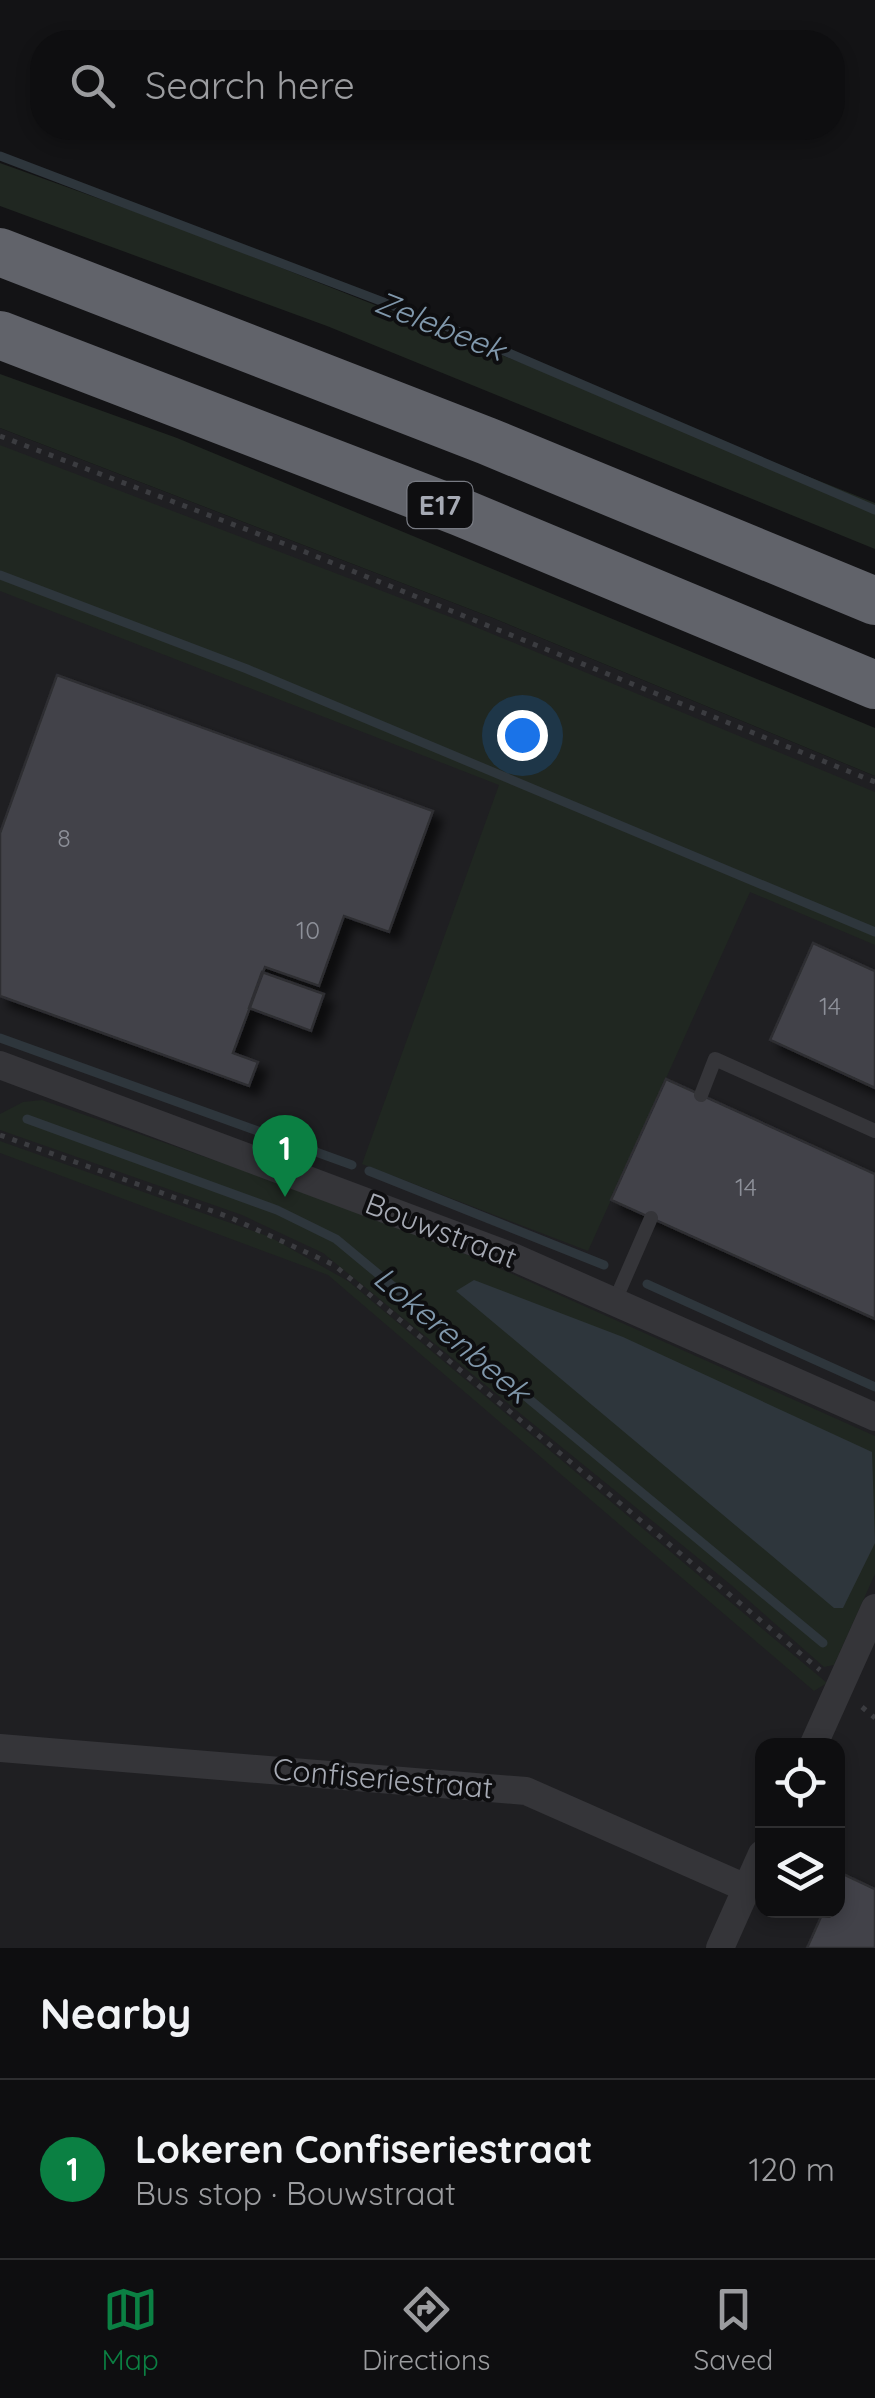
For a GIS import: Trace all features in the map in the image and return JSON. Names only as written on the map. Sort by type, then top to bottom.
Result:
[{"type":"highway","name":"E17","points":[[0,252],[488,442],[875,601]]},
{"type":"highway","name":"E17","points":[[0,334],[460,512],[875,685]]},
{"type":"street","name":"Bouwstraat","points":[[0,1064],[513,1257],[875,1417]]},
{"type":"street","points":[[817,1738],[875,1608]]},
{"type":"street","name":"Confiseriestraat","points":[[0,1748],[526,1791],[746,1888]]},
{"type":"street","points":[[720,1948],[755,1869]]},
{"type":"lane","points":[[701,1095],[715,1059],[875,1131]]},
{"type":"lane","points":[[614,1302],[650,1218]]},
{"type":"path","points":[[0,436],[298,549],[875,782]]},
{"type":"path","points":[[0,1134],[230,1217],[334,1265],[875,1718]]},
{"type":"shaded area","points":[[0,163],[186,230],[875,503],[875,549],[327,326],[0,206]]},
{"type":"shaded area","points":[[0,374],[177,438],[875,728],[875,776],[493,618],[0,428]]},
{"type":"shaded area","points":[[0,428],[493,618],[875,776],[875,1948],[0,1948]]},
{"type":"shaded area","points":[[0,445],[466,623],[875,792],[875,945],[750,892],[588,1251],[362,1164],[499,785],[0,591]]},
{"type":"shaded area","points":[[42,1100],[337,1203],[481,1260],[875,1436],[875,1574],[834,1665],[824,1667],[730,1584],[323,1253],[242,1215],[0,1130],[0,1114],[23,1102]]},
{"type":"shaded area","points":[[0,1141],[270,1237],[348,1281],[827,1683],[814,1691],[328,1275],[0,1153]]},
{"type":"shaded area","points":[[474,1280],[623,1337],[872,1452],[875,1543],[843,1608],[834,1608],[456,1291]]},
{"type":"building","points":[[57,675],[433,811],[389,932],[344,916],[319,986],[265,967],[233,1053],[258,1062],[249,1086],[0,996],[0,833]]},
{"type":"building","points":[[813,943],[875,971],[875,1088],[770,1040]]},
{"type":"building","points":[[262,972],[324,994],[311,1031],[249,1008]]},
{"type":"building","points":[[666,1079],[875,1174],[875,1319],[611,1200]]},
{"type":"building","points":[[845,1875],[875,1889],[875,1948],[807,1948],[820,1918],[845,1918]]},
{"type":"waterway","name":"Zelebeek","points":[[0,156],[441,324],[875,510]]},
{"type":"waterway","points":[[0,575],[247,669],[875,932]]},
{"type":"waterway","points":[[0,1038],[352,1165]]},
{"type":"waterway","name":"Lokerenbeek","points":[[27,1119],[277,1210],[336,1239],[823,1643]]},
{"type":"waterway","points":[[369,1171],[604,1265]]},
{"type":"waterway","points":[[647,1284],[875,1387]]},
{"type":"place","name":"Lokeren Confiseriestraat","points":[[285,1197]]}]
